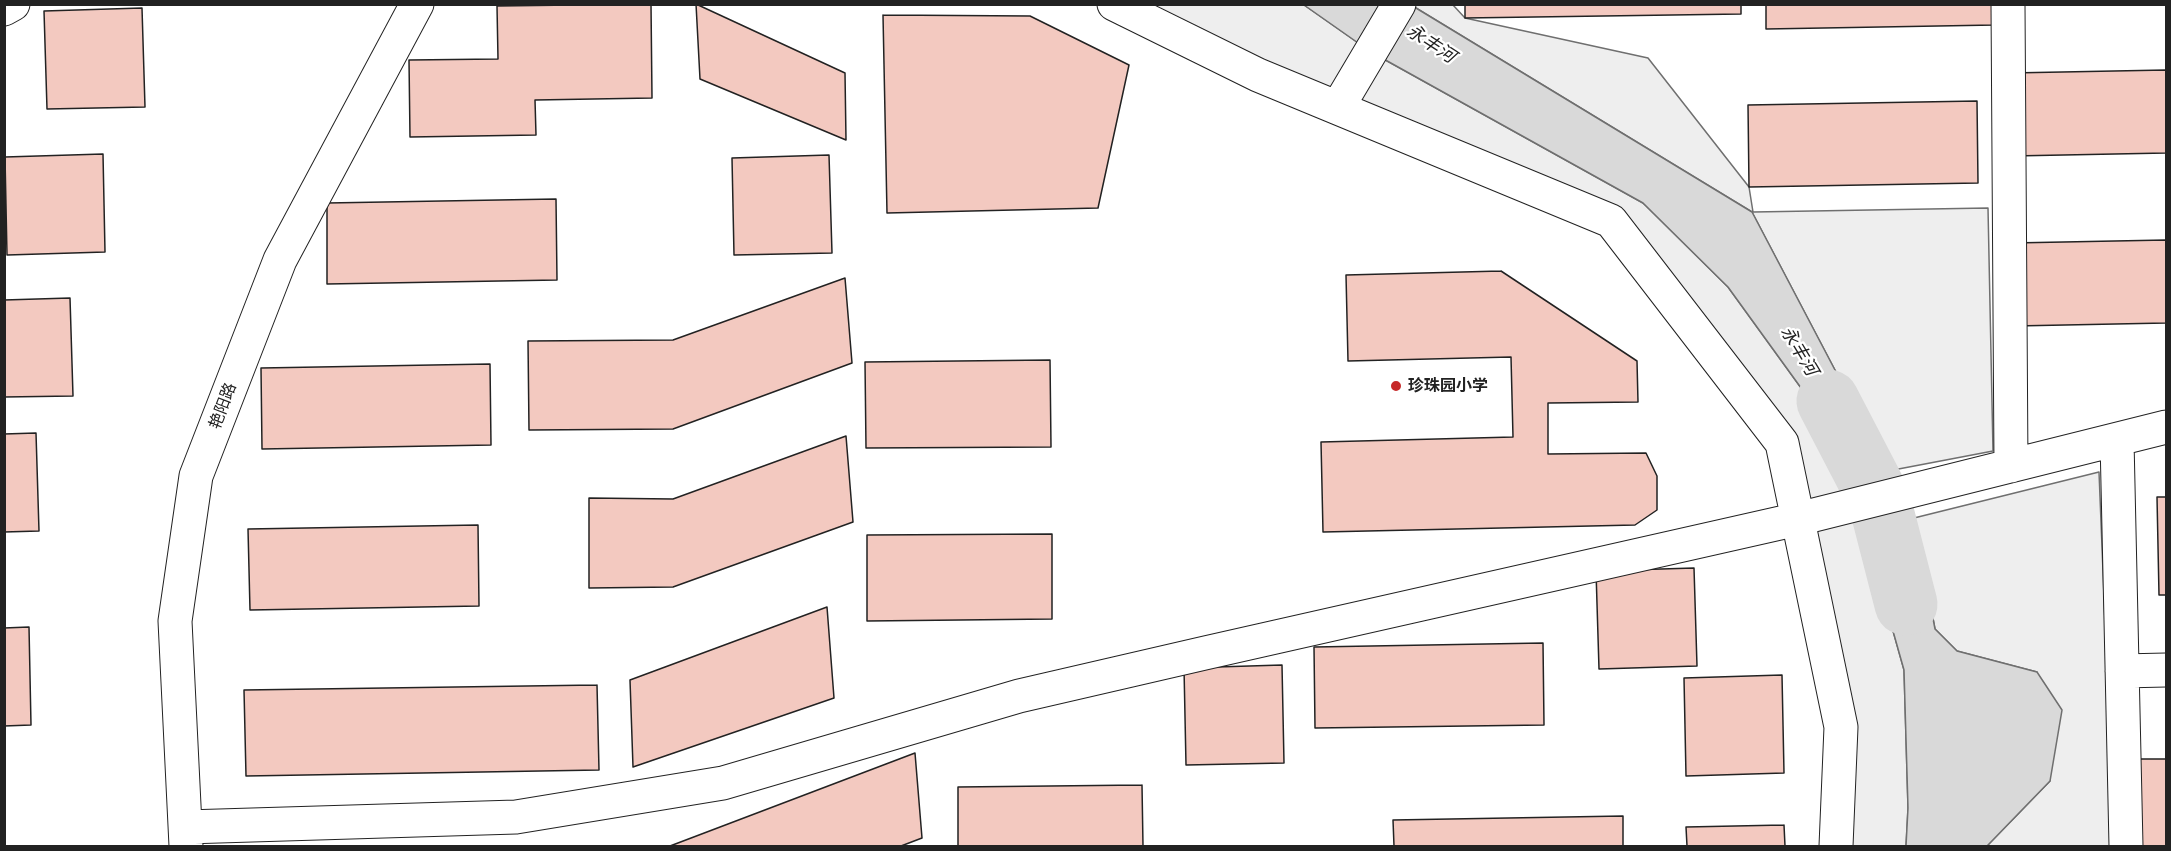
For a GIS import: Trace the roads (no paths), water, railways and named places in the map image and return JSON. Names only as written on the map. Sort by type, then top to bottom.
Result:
[{"type":"street","points":[[4,9],[13,4]]},
{"type":"street","name":"艳阳路","points":[[186,837],[175,621],[196,476],[280,260],[417,4]]},
{"type":"street","points":[[1114,4],[1258,75],[1611,221],[1782,443],[1841,727],[1836,846]]},
{"type":"street","points":[[1338,107],[1399,4]]},
{"type":"street","points":[[2008,4],[2011,466]]},
{"type":"street","points":[[186,837],[516,817],[723,783],[1019,696],[1204,652],[1798,519],[2166,428]]},
{"type":"street","points":[[2117,440],[2126,846]]},
{"type":"street","points":[[2122,671],[2166,670]]},
{"type":"water","points":[[1304,5],[1411,5],[1752,212],[1888,471],[1840,485],[1804,392],[1728,287],[1643,203],[1371,52]]},
{"type":"water","points":[[1914,518],[1935,629],[1957,651],[2037,672],[2062,710],[2050,781],[1987,846],[1906,846],[1908,808],[1904,670],[1862,521]]},
{"type":"waterway","name":"永丰河","points":[[1828,401],[1879,499],[1906,604]]},
{"type":"place","name":"珍珠园小学","points":[[1396,386]]}]
